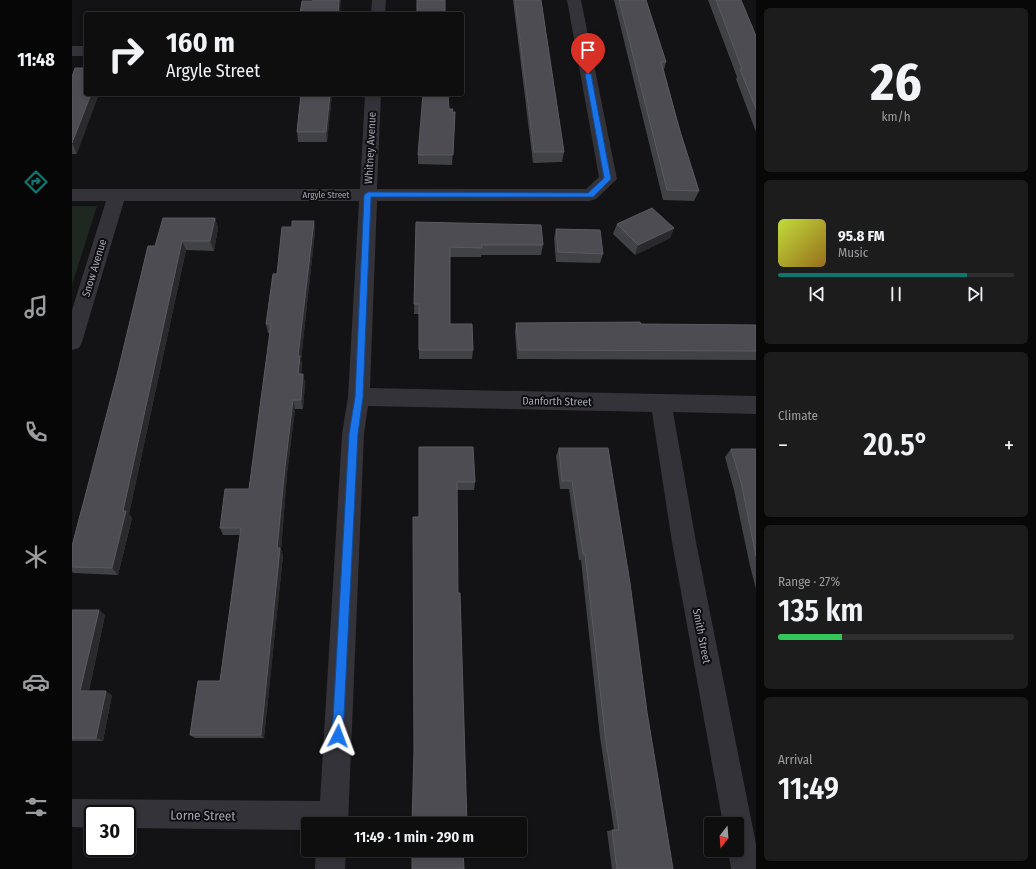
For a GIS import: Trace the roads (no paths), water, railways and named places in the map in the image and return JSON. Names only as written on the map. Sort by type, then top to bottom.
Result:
[{"type":"street","points":[[378,0],[378,12]]},
{"type":"street","name":"Argyle Street","points":[[72,195],[590,195],[608,179],[574,0]]},
{"type":"street","points":[[72,51],[84,51]]},
{"type":"street","name":"Whitney Avenue","points":[[333,817],[353,434],[359,397],[373,96]]},
{"type":"street","name":"Snow Avenue","points":[[72,342],[117,195]]},
{"type":"street","name":"Danforth Street","points":[[359,397],[756,404]]},
{"type":"street","name":"Smith Street","points":[[661,403],[684,542],[746,869]]},
{"type":"street","name":"Lorne Street","points":[[72,813],[301,819]]},
{"type":"street","points":[[330,869],[331,857]]}]
